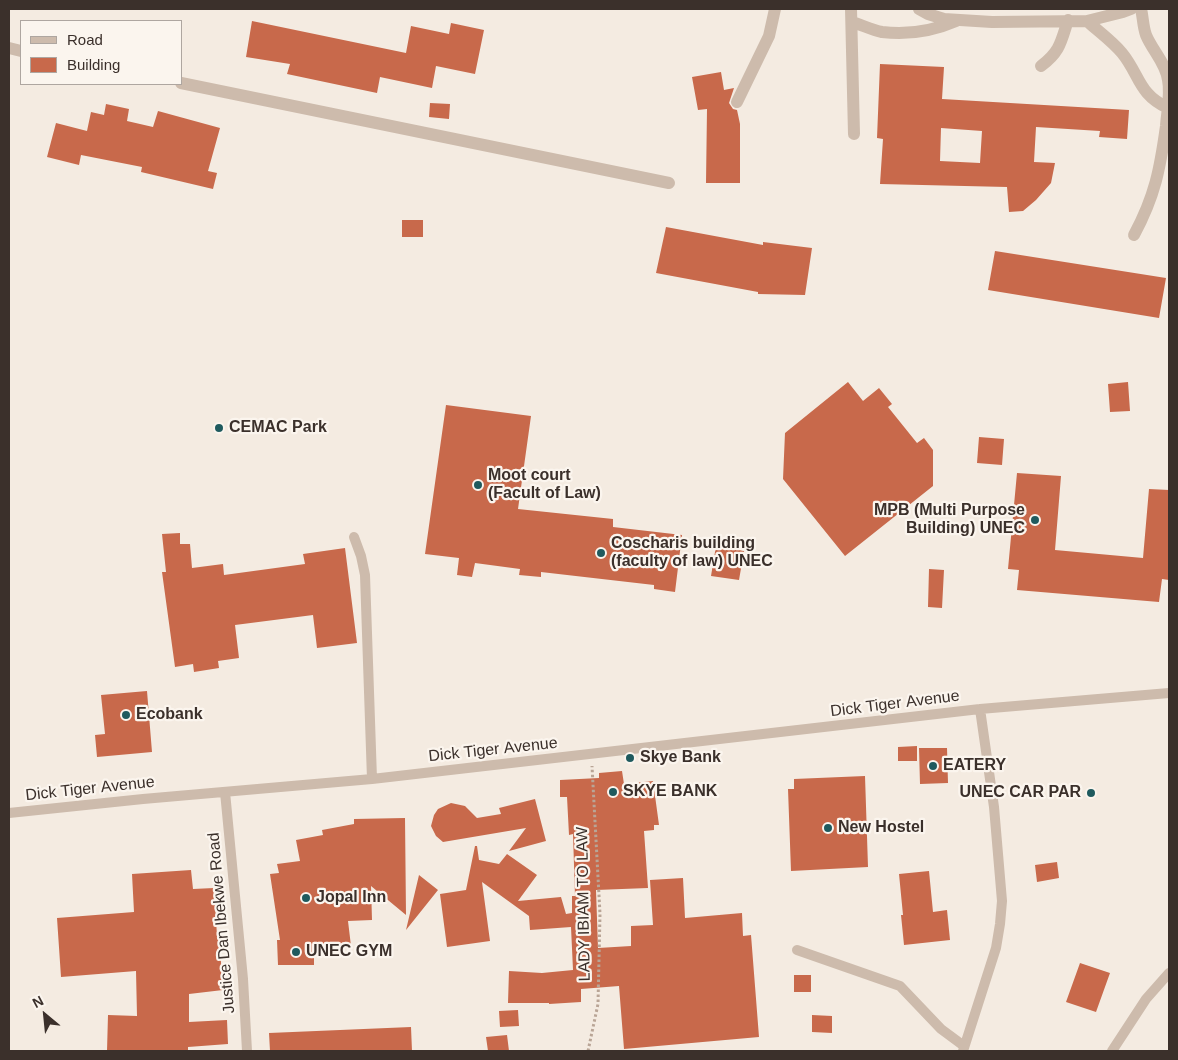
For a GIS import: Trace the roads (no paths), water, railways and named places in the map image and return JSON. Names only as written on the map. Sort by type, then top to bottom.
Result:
[{"type":"street","points":[[737,102],[769,36],[775,9]]},
{"type":"street","points":[[918,9],[944,19],[992,22],[1087,21],[1130,9]]},
{"type":"street","points":[[1134,235],[1147,211],[1155,186],[1162,154],[1168,108],[1168,80],[1165,70],[1146,36],[1141,9]]},
{"type":"street","points":[[851,15],[880,32],[906,33],[942,27],[957,20]]},
{"type":"street","points":[[851,15],[854,134]]},
{"type":"street","points":[[1040,66],[1053,57],[1061,43],[1068,20]]},
{"type":"street","points":[[1087,21],[1121,52],[1146,93],[1158,104],[1168,108]]},
{"type":"street","points":[[182,83],[669,183]]},
{"type":"lane","points":[[354,537],[366,575],[372,779]]},
{"type":"lane","name":"Dick Tiger Avenue","points":[[9,813],[372,779],[980,709],[1169,692]]},
{"type":"lane","points":[[797,950],[900,986],[941,1029],[964,1049],[996,948],[1002,901],[994,807],[980,709]]},
{"type":"lane","name":"Justice Dan Ibekwe Road","points":[[225,792],[243,979],[247,1051]]},
{"type":"lane","points":[[1112,1051],[1146,998],[1169,973]]},
{"type":"place","name":"CEMAC Park","points":[[219,428]]},
{"type":"place","name":"Moot court (Facult of Law)","points":[[478,485]]},
{"type":"place","name":"MPB (Multi Purpose Building) UNEC","points":[[1035,520]]},
{"type":"place","name":"Coscharis building (faculty of law) UNEC","points":[[601,553]]},
{"type":"place","name":"Ecobank","points":[[126,715]]},
{"type":"place","name":"Skye Bank","points":[[630,758]]},
{"type":"place","name":"EATERY","points":[[933,766]]},
{"type":"place","name":"SKYE BANK","points":[[613,792]]},
{"type":"place","name":"UNEC CAR PAR","points":[[1091,793]]},
{"type":"place","name":"New Hostel","points":[[828,828]]},
{"type":"place","name":"Jopal Inn","points":[[306,898]]},
{"type":"place","name":"UNEC GYM","points":[[296,952]]}]
